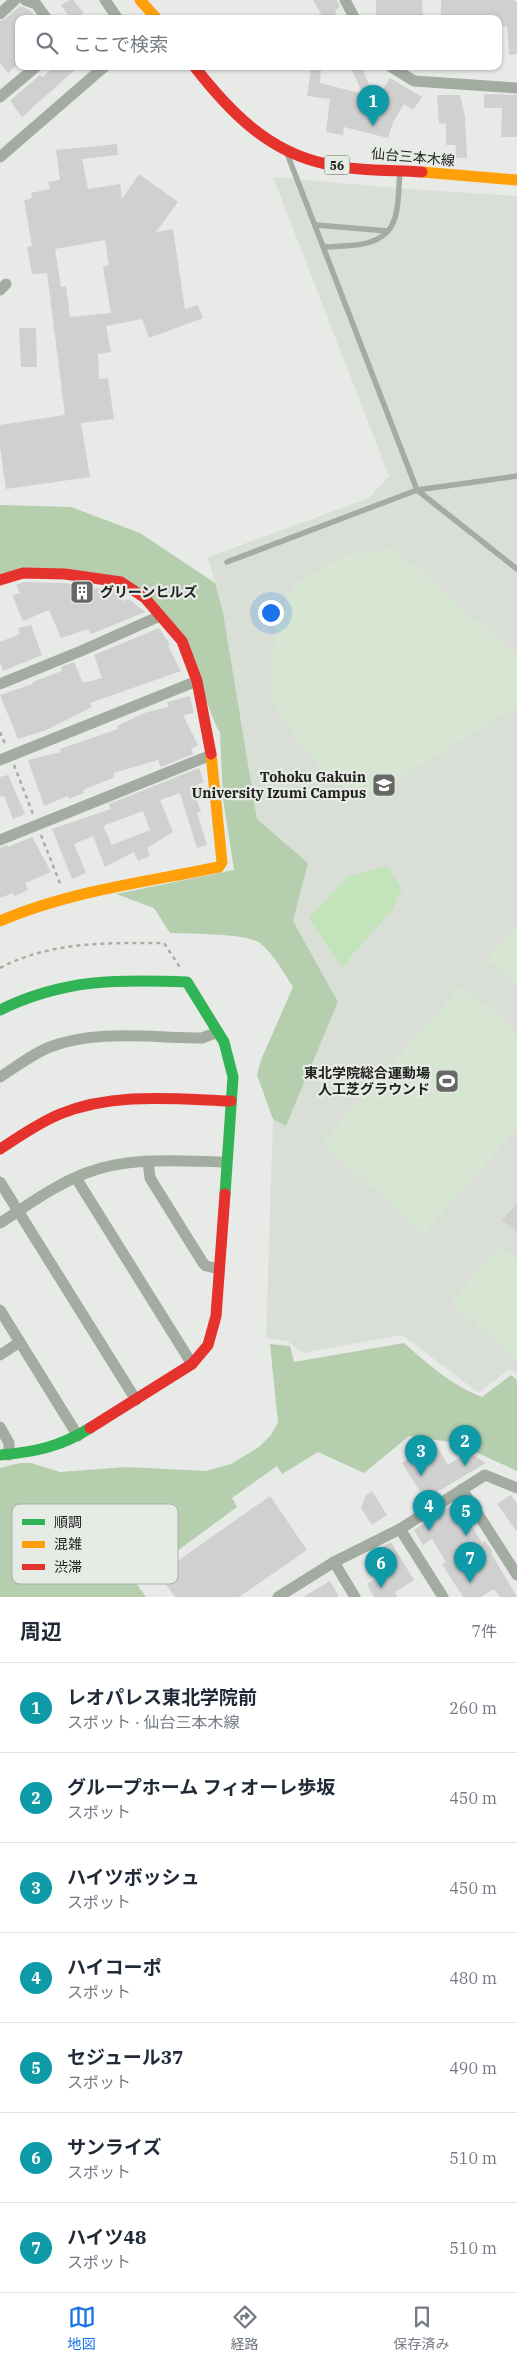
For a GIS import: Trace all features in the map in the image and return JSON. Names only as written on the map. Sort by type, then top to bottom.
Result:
[{"type":"street","points":[[0,14],[15,0]]},
{"type":"street","points":[[25,0],[36,4],[44,15]]},
{"type":"street","points":[[105,0],[115,15]]},
{"type":"street","points":[[140,0],[153,15]]},
{"type":"street","points":[[345,0],[353,15]]},
{"type":"street","points":[[0,97],[33,70]]},
{"type":"street","points":[[91,70],[96,75]]},
{"type":"street","points":[[0,157],[101,70]]},
{"type":"street","name":"仙台三本木線","points":[[197,70],[229,108],[255,132],[287,153],[307,161],[517,180]]},
{"type":"street","points":[[396,70],[414,81],[517,88]]},
{"type":"street","points":[[0,580],[24,573],[65,574],[121,582],[145,598],[182,641],[197,681],[211,755],[222,862],[219,867],[66,897],[35,906],[0,921]]},
{"type":"street","points":[[0,684],[160,616]]},
{"type":"street","points":[[0,760],[197,681]]},
{"type":"street","points":[[0,840],[211,755]]},
{"type":"street","points":[[0,1010],[29,996],[64,985],[112,980],[187,982],[224,1042],[232,1069],[216,1316],[212,1337],[202,1355],[192,1364],[78,1436],[47,1449],[5,1455],[9,1443],[0,1427]]},
{"type":"street","points":[[0,1077],[49,1047],[73,1040],[96,1037],[202,1038],[218,1032]]},
{"type":"street","points":[[0,1149],[48,1120],[84,1105],[126,1100],[231,1101]]},
{"type":"street","points":[[0,1223],[76,1178],[108,1167],[148,1162],[226,1162]]},
{"type":"street","points":[[148,1162],[150,1178],[203,1263],[206,1266],[219,1269]]},
{"type":"street","points":[[76,1178],[192,1364]]},
{"type":"street","points":[[0,1182],[136,1400]]},
{"type":"street","points":[[0,1310],[78,1436]]},
{"type":"street","points":[[0,1354],[20,1342]]},
{"type":"street","points":[[278,1597],[334,1562],[400,1528],[485,1475],[517,1488]]},
{"type":"street","points":[[462,1489],[517,1575]]},
{"type":"street","points":[[400,1528],[443,1597]]},
{"type":"street","points":[[334,1562],[355,1597]]},
{"type":"lane","points":[[287,153],[325,246],[417,490],[517,569]]},
{"type":"lane","points":[[325,246],[371,242],[382,238],[393,225],[396,216],[401,170]]},
{"type":"lane","points":[[316,225],[388,231]]},
{"type":"lane","points":[[227,562],[417,490],[517,476]]},
{"type":"path","points":[[0,968],[26,956],[69,946],[100,943],[164,943],[187,982]]},
{"type":"shaded area","name":"Tohoku Gakuin University Izumi Campus","points":[[273,177],[517,196],[517,1375],[509,1369],[479,1393],[402,1335],[303,1353],[287,1341],[266,1338],[273,1119],[286,1126],[338,1002],[293,921],[308,863],[257,819],[223,612],[208,557],[369,498],[389,476]]},
{"type":"shaded area","points":[[0,505],[71,507],[140,533],[215,583],[223,612],[257,819],[308,863],[293,921],[338,1002],[286,1126],[273,1119],[257,1075],[261,1060],[293,987],[274,958],[260,943],[243,937],[170,933],[154,908],[116,894],[234,870],[223,799],[220,732],[182,641],[121,582],[65,574],[0,580]]},
{"type":"shaded area","points":[[395,549],[517,656],[517,706],[377,792],[333,784],[299,743],[270,698],[276,618],[295,584],[347,555]]},
{"type":"shaded area","points":[[387,866],[402,889],[392,910],[342,967],[309,918],[348,876]]},
{"type":"shaded area","points":[[517,925],[517,986],[487,960]]},
{"type":"shaded area","name":"東北学院総合運動場 人工芝グラウンド","points":[[462,985],[517,1033],[517,1128],[424,1234],[322,1143]]},
{"type":"shaded area","points":[[500,1246],[517,1260],[517,1361],[451,1302]]},
{"type":"shaded area","points":[[404,1343],[431,1367],[460,1387],[482,1397],[511,1375],[517,1380],[517,1471],[456,1443],[409,1436],[364,1473],[318,1452],[282,1474],[277,1466],[232,1498],[237,1507],[178,1550],[178,1504],[12,1504],[12,1584],[136,1584],[146,1597],[0,1597],[0,1468],[20,1463],[31,1463],[60,1472],[126,1467],[206,1471],[231,1464],[259,1447],[271,1435],[278,1423],[270,1344],[290,1346],[294,1362]]},
{"type":"building","points":[[73,0],[84,13],[81,15],[68,15],[61,5]]},
{"type":"building","points":[[313,0],[337,0],[340,7],[336,10],[335,15],[322,15]]},
{"type":"building","points":[[376,0],[422,0],[423,15],[376,15]]},
{"type":"building","points":[[441,0],[512,0],[517,2],[517,54],[509,55],[507,26],[502,26],[502,15],[441,15]]},
{"type":"building","points":[[20,6],[30,10],[34,15],[15,15],[15,66],[8,73],[0,63],[0,21]]},
{"type":"building","points":[[50,70],[75,70],[22,117],[10,101],[40,75],[43,77]]},
{"type":"building","points":[[311,70],[321,70],[320,83],[363,94],[352,70],[363,70],[376,101],[390,78],[422,97],[413,110],[404,104],[393,122],[388,138],[344,127],[343,135],[326,132],[330,99],[307,96]]},
{"type":"building","points":[[484,94],[517,95],[517,137],[501,137],[502,108],[484,108]]},
{"type":"building","points":[[437,95],[460,95],[465,117],[467,158],[455,158],[456,145],[446,145],[446,123],[439,124]]},
{"type":"building","points":[[117,144],[118,155],[82,159],[88,189],[120,184],[122,199],[139,174],[178,202],[156,232],[173,229],[185,309],[198,305],[203,318],[149,338],[142,319],[106,326],[111,352],[98,354],[99,379],[108,378],[114,419],[81,423],[90,477],[6,489],[0,447],[0,425],[65,415],[47,273],[32,274],[27,247],[32,246],[24,200],[32,198],[31,193],[50,189],[48,182],[60,180],[56,150]],"holes":[[[105,240],[109,265],[103,267],[111,313],[70,317],[66,286],[61,287],[55,249]]]},
{"type":"building","points":[[19,328],[36,328],[37,367],[21,367]]},
{"type":"building","points":[[24,582],[64,583],[88,587],[90,590],[98,588],[117,591],[123,601],[129,599],[145,612],[91,634],[88,629],[61,638],[49,610],[23,621],[12,595],[20,593],[16,585]]},
{"type":"building","points":[[31,625],[42,655],[3,671],[0,662],[0,642],[20,634],[18,628]]},
{"type":"building","points":[[159,628],[170,645],[168,646],[181,671],[90,703],[92,707],[44,731],[18,739],[0,695],[33,684],[32,682],[62,671],[61,667],[74,662],[83,683],[102,678],[94,655]]},
{"type":"building","points":[[190,696],[194,713],[183,715],[198,745],[191,749],[193,754],[161,767],[158,760],[113,773],[115,777],[83,790],[84,793],[69,799],[68,796],[44,806],[28,760],[61,752],[60,749],[118,729],[117,726],[144,713],[168,707],[167,702]]},
{"type":"building","points":[[199,768],[204,782],[192,787],[201,812],[197,813],[207,845],[197,848],[180,793],[160,800],[173,832],[147,848],[150,856],[138,861],[134,852],[105,867],[93,836],[74,844],[86,873],[72,879],[52,829],[111,809],[109,804]],"holes":[[[143,811],[150,830],[112,845],[103,826]]]},
{"type":"building","points":[[8,775],[25,814],[13,819],[4,796],[0,797],[0,777]]},
{"type":"building","points":[[32,837],[51,872],[25,883],[28,890],[15,896],[13,893],[0,898],[0,848],[8,845],[8,847]]},
{"type":"building","points":[[517,1203],[517,1233],[502,1220]]},
{"type":"building","points":[[438,1448],[448,1465],[468,1452],[486,1463],[425,1499],[402,1463],[416,1454],[420,1459]]},
{"type":"building","points":[[372,1491],[387,1515],[372,1525],[361,1508],[366,1495]]},
{"type":"building","points":[[511,1495],[517,1504],[517,1532],[497,1504]]},
{"type":"building","points":[[270,1496],[307,1550],[239,1597],[175,1597],[166,1584],[178,1584],[178,1561]]},
{"type":"building","points":[[457,1501],[482,1543],[485,1541],[493,1552],[491,1553],[517,1597],[500,1597],[494,1589],[481,1597],[463,1597],[442,1564],[446,1562],[432,1539],[423,1545],[414,1530]]},
{"type":"building","points":[[391,1542],[414,1580],[395,1592],[397,1597],[374,1597],[367,1584],[389,1571],[376,1551]]},
{"type":"building","points":[[330,1581],[339,1597],[303,1597]]},
{"type":"traffic: fast","points":[[0,1010],[46,992],[92,983],[115,981],[187,982],[224,1042],[233,1077],[225,1194]]},
{"type":"traffic: fast","points":[[0,1455],[25,1452],[58,1444],[90,1428]]},
{"type":"traffic: slow","points":[[140,0],[153,15]]},
{"type":"traffic: slow","points":[[422,172],[517,180]]},
{"type":"traffic: slow","points":[[0,921],[53,902],[81,895],[219,867],[222,862],[211,754]]},
{"type":"traffic: jam","points":[[197,70],[236,114],[268,140],[286,150],[305,158],[337,166],[422,172]]},
{"type":"traffic: jam","points":[[0,580],[23,573],[65,574],[121,582],[145,598],[182,641],[197,681],[211,754]]},
{"type":"traffic: jam","points":[[0,1149],[29,1130],[60,1114],[101,1102],[144,1098],[231,1101]]},
{"type":"traffic: jam","points":[[90,1428],[192,1364],[208,1345],[216,1316],[225,1194]]},
{"type":"place","name":"レオパレス東北学院前","points":[[373,126]]},
{"type":"place","name":"グリーンヒルズ","points":[[82,592]]},
{"type":"place","name":"Tohoku Gakuin University Izumi Campus","points":[[384,785]]},
{"type":"place","name":"東北学院総合運動場 人工芝グラウンド","points":[[447,1081]]},
{"type":"place","name":"グループホーム フィオーレ歩坂","points":[[465,1466]]},
{"type":"place","name":"ハイツボッシュ","points":[[421,1476]]},
{"type":"place","name":"ハイコーポ","points":[[429,1531]]},
{"type":"place","name":"セジュール37","points":[[466,1536]]},
{"type":"place","name":"ハイツ48","points":[[470,1583]]},
{"type":"place","name":"サンライズ","points":[[381,1588]]}]
